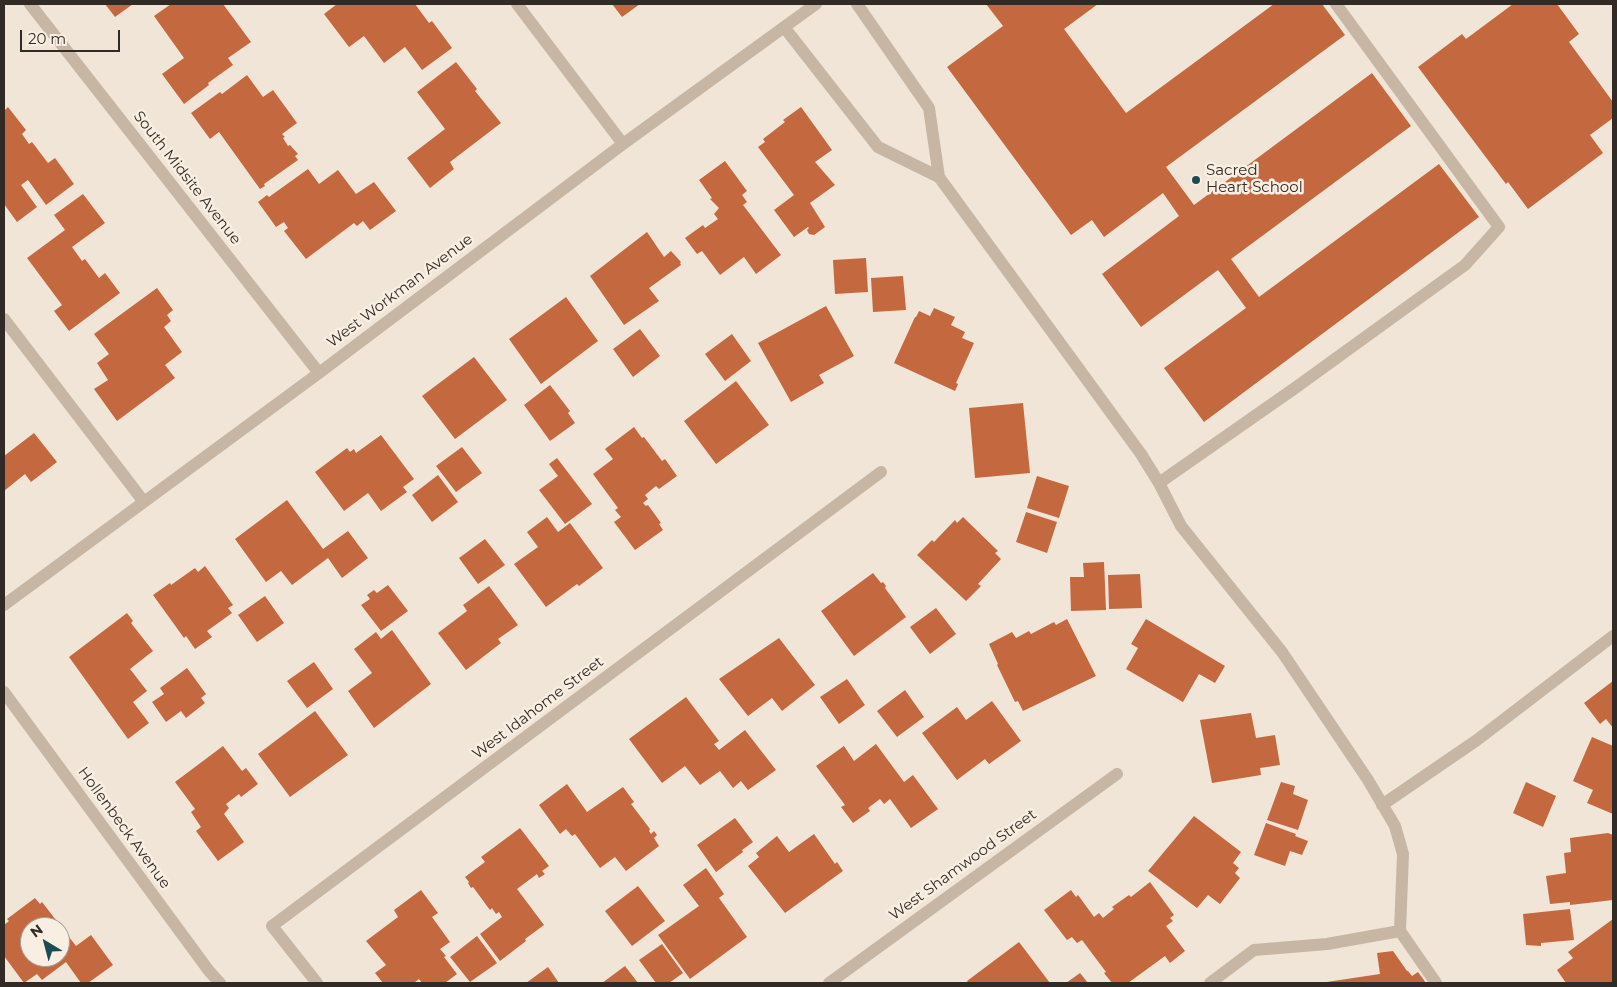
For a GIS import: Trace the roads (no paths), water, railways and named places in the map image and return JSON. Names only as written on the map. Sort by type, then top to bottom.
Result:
[{"type":"street","name":"South Midsite Avenue","points":[[30,4],[319,373]]},
{"type":"street","points":[[517,4],[623,144]]},
{"type":"street","name":"West Workman Avenue","points":[[4,605],[319,373],[623,144],[816,4]]},
{"type":"street","points":[[857,4],[929,108],[939,177]]},
{"type":"street","points":[[1159,483],[1295,388],[1465,264],[1499,226],[1336,4]]},
{"type":"street","points":[[784,27],[878,147],[939,177],[1141,454],[1182,526],[1282,652],[1368,780],[1395,826],[1403,854],[1400,931],[1436,983]]},
{"type":"street","points":[[4,319],[144,502]]},
{"type":"street","name":"West Idahome Street","points":[[317,983],[272,926],[881,472]]},
{"type":"street","points":[[1382,805],[1477,740],[1613,636]]},
{"type":"street","name":"Hollenbeck Avenue","points":[[4,692],[209,971],[220,983]]},
{"type":"street","name":"West Shamwood Street","points":[[829,983],[1117,774]]},
{"type":"street","points":[[1210,983],[1254,950],[1327,944],[1400,931]]},
{"type":"place","name":"Sacred Heart School","points":[[1196,180]]}]
